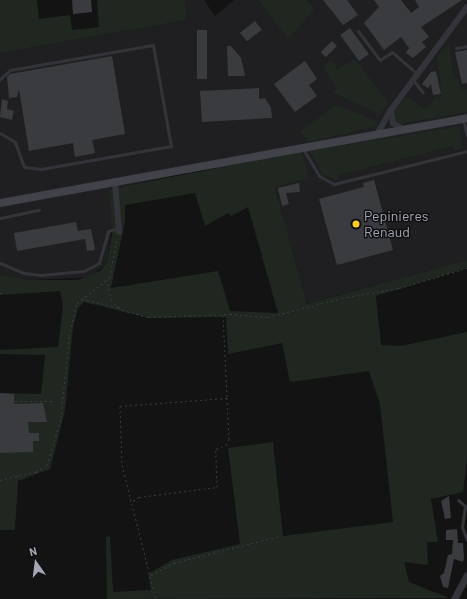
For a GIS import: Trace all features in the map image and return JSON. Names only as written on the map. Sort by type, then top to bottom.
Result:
[{"type":"main road","points":[[0,202],[465,118]]},
{"type":"street","points":[[377,134],[391,110],[461,18],[467,7]]},
{"type":"street","points":[[461,18],[467,22]]},
{"type":"street","points":[[391,110],[393,123],[403,129]]},
{"type":"street","points":[[115,181],[119,230]]},
{"type":"street","points":[[454,599],[467,575]]},
{"type":"lane","points":[[358,31],[380,60],[392,52],[418,74]]},
{"type":"lane","points":[[0,79],[10,70],[153,45],[171,146],[41,169],[24,166],[15,142],[0,133]]},
{"type":"lane","points":[[456,48],[467,46]]},
{"type":"lane","points":[[413,80],[423,93]]},
{"type":"lane","points":[[465,118],[467,136]]},
{"type":"lane","points":[[302,148],[319,176],[334,184],[467,151]]},
{"type":"lane","points":[[0,218],[39,210]]},
{"type":"lane","points":[[0,263],[24,273],[41,275],[84,271],[99,263],[108,230],[119,230]]},
{"type":"lane","points":[[458,500],[465,506],[462,527],[467,540]]},
{"type":"path","points":[[119,230],[107,280],[111,300],[119,308]]},
{"type":"path","points":[[81,299],[149,317],[223,314],[278,316],[467,268]]},
{"type":"path","points":[[0,480],[36,472],[49,461],[61,418],[73,318],[81,299],[107,280]]},
{"type":"path","points":[[0,293],[5,293]]},
{"type":"path","points":[[133,501],[217,488],[216,449],[226,444],[229,439],[223,314]]},
{"type":"path","points":[[156,599],[133,501],[122,465],[120,406],[227,398]]},
{"type":"path","points":[[0,401],[52,400]]},
{"type":"path","points":[[150,575],[174,563],[280,536]]},
{"type":"shaded area","points":[[0,0],[37,0],[39,19],[70,15],[72,30],[99,27],[97,0],[185,0],[187,20],[0,53]]},
{"type":"shaded area","points":[[185,0],[204,0],[215,16],[234,0],[258,0],[288,38],[315,9],[306,0],[467,0],[467,260],[307,304],[275,187],[309,179],[210,168],[110,189],[113,217],[107,262],[91,277],[28,280],[0,274],[0,53],[187,20]]},
{"type":"shaded area","points":[[258,0],[306,0],[315,9],[288,39]]},
{"type":"shaded area","points":[[449,43],[454,79],[459,79],[461,90],[467,89],[467,112],[400,124],[395,118],[395,110],[407,96],[425,110],[436,97],[442,96],[437,57]]},
{"type":"shaded area","points":[[355,59],[389,104],[379,114],[333,92],[337,88],[324,69],[326,64],[331,60],[338,69]]},
{"type":"shaded area","points":[[337,105],[377,121],[378,126],[308,142],[300,131]]},
{"type":"shaded area","points":[[460,126],[462,148],[455,151],[453,146],[338,175],[339,181],[323,175],[310,151]]},
{"type":"shaded area","points":[[302,152],[309,179],[275,187],[307,304],[467,260],[467,268],[376,296],[381,345],[401,346],[467,332],[467,458],[463,492],[431,499],[438,542],[427,542],[428,565],[404,562],[409,582],[449,598],[107,599],[106,537],[110,536],[113,592],[151,590],[148,574],[172,560],[240,544],[228,448],[273,442],[283,536],[393,522],[380,404],[369,371],[290,382],[282,343],[228,354],[226,317],[150,318],[84,302],[78,308],[73,328],[65,411],[50,469],[18,481],[15,530],[0,530],[0,393],[41,394],[45,355],[0,354],[0,350],[58,347],[63,306],[60,291],[0,295],[0,274],[28,280],[78,280],[100,271],[107,262],[112,235],[109,189]],"holes":[[[195,193],[205,226],[228,213],[231,216],[248,207],[278,313],[230,311],[218,271],[111,288],[125,222],[125,205]]]},
{"type":"building","points":[[72,0],[91,0],[92,12],[73,14]]},
{"type":"building","points":[[323,0],[347,0],[358,15],[343,25]]},
{"type":"building","points":[[374,0],[401,0],[411,13],[419,7],[415,0],[462,0],[421,27],[429,37],[422,42],[426,47],[413,58],[406,53],[409,48],[401,37],[384,50],[364,23],[379,7]]},
{"type":"building","points":[[255,21],[262,30],[247,41],[240,33]]},
{"type":"building","points":[[350,28],[369,54],[359,61],[340,35]]},
{"type":"building","points":[[197,30],[207,30],[207,79],[197,79]]},
{"type":"building","points":[[332,41],[337,46],[326,57],[321,52]]},
{"type":"building","points":[[227,46],[231,46],[241,58],[245,76],[228,76]]},
{"type":"building","points":[[467,50],[467,83],[462,84],[455,52]]},
{"type":"building","points":[[112,56],[125,134],[92,140],[95,153],[75,157],[73,143],[29,151],[19,89],[17,97],[9,98],[7,77],[10,74]]},
{"type":"building","points":[[305,61],[317,79],[309,85],[317,96],[295,112],[274,84]]},
{"type":"building","points":[[436,71],[441,94],[433,95],[431,84],[428,88],[422,84],[431,72]]},
{"type":"building","points":[[259,88],[259,99],[265,98],[271,108],[272,118],[202,122],[200,91]]},
{"type":"building","points":[[2,99],[8,101],[7,109],[14,111],[12,120],[0,117]]},
{"type":"building","name":"Pepinieres Renaud","points":[[374,180],[393,250],[337,265],[319,199],[364,187],[363,183]]},
{"type":"building","points":[[299,183],[300,192],[286,193],[289,204],[282,206],[278,188]]},
{"type":"building","points":[[76,222],[78,231],[91,229],[95,250],[87,251],[85,239],[17,251],[14,233]]},
{"type":"building","points":[[0,393],[14,394],[14,404],[43,403],[47,422],[28,422],[29,433],[39,433],[39,441],[33,441],[33,452],[0,453]]},
{"type":"building","points":[[449,496],[451,518],[445,519],[441,501]]},
{"type":"building","points":[[457,529],[458,543],[463,543],[464,558],[463,562],[454,559],[448,588],[443,587],[440,576],[444,573],[448,555],[452,554],[453,540],[446,540],[446,530]]},
{"type":"place","name":"Pepinieres Renaud","points":[[356,224]]}]
